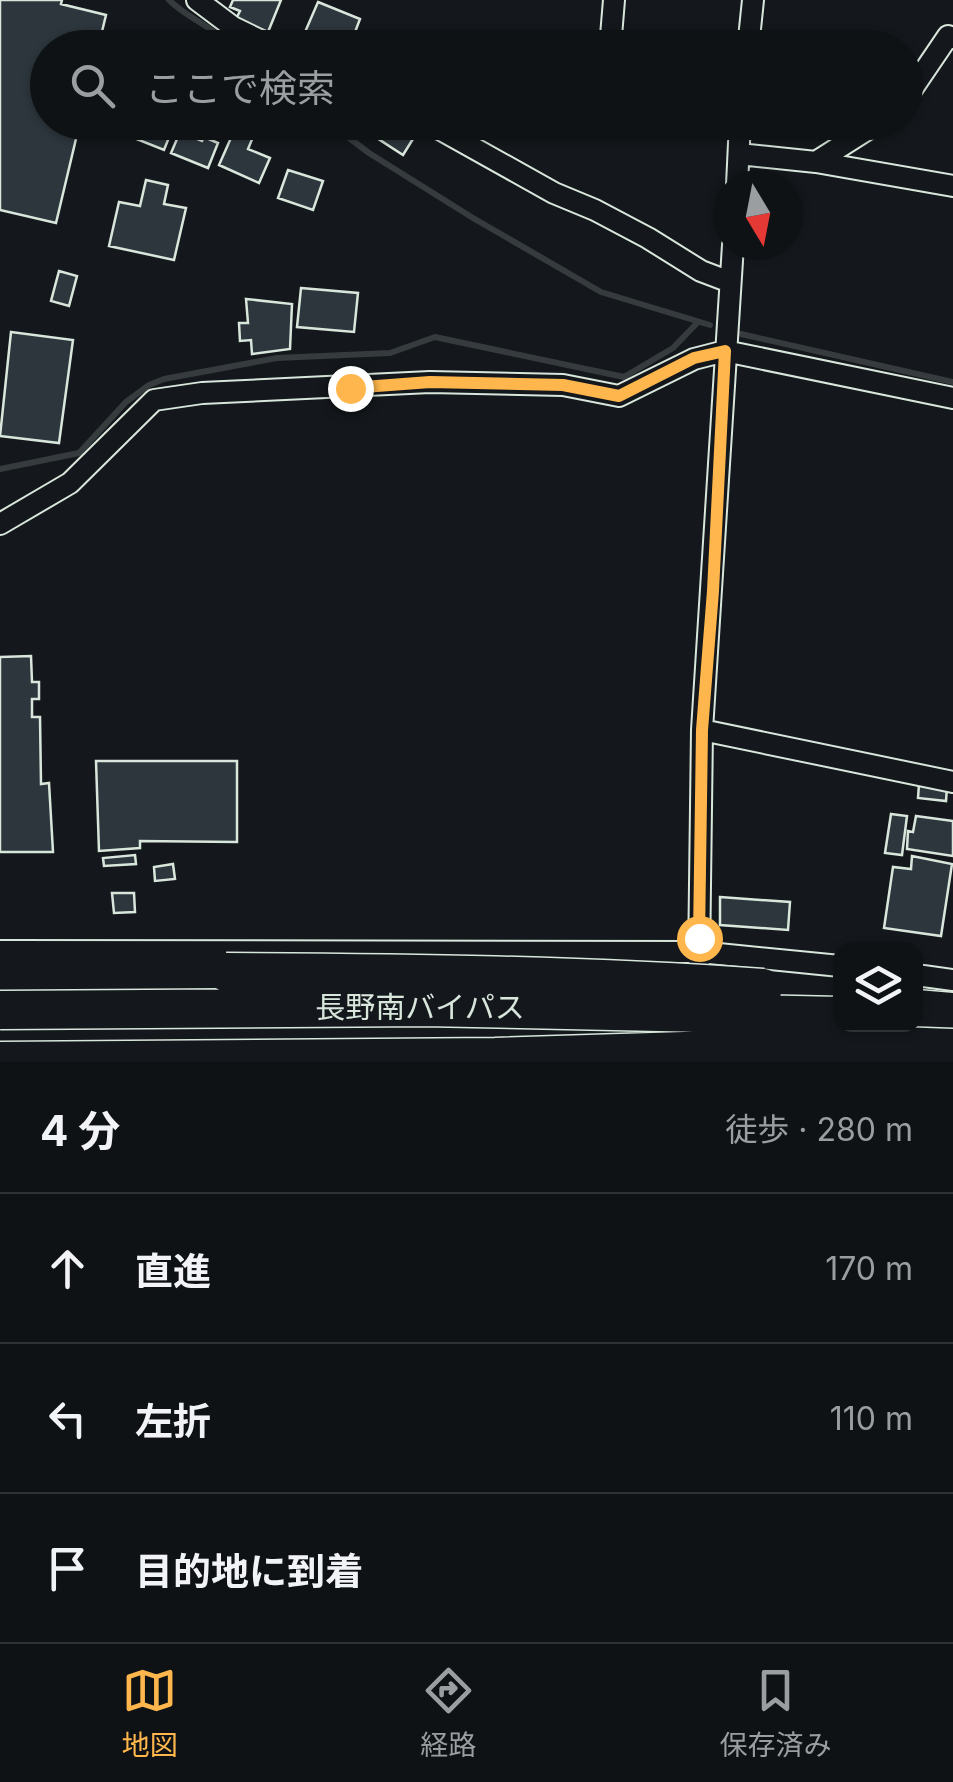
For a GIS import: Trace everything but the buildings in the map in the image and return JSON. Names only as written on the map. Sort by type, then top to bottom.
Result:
[{"type":"highway","points":[[0,972],[426,973],[664,981],[833,998]]},
{"type":"highway","name":"長野南バイパス","points":[[0,999],[833,999]]},
{"type":"highway","name":"長野南バイパス","points":[[0,1010],[444,1007],[833,1016]]},
{"type":"highway","points":[[923,1010],[953,1012]]},
{"type":"highway","points":[[923,1023],[953,1025]]},
{"type":"highway","points":[[0,1062],[496,1057],[854,1046],[953,1048]]},
{"type":"street","points":[[197,0],[238,30]]},
{"type":"street","points":[[612,30],[614,0]]},
{"type":"street","points":[[750,30],[753,0]]},
{"type":"street","points":[[923,73],[948,36],[953,38]]},
{"type":"street","points":[[459,140],[554,193],[648,238],[701,271],[730,282]]},
{"type":"street","points":[[738,170],[740,140]]},
{"type":"street","points":[[816,162],[851,140]]},
{"type":"street","points":[[739,154],[816,162],[953,186]]},
{"type":"street","points":[[704,1062],[699,952],[702,730],[732,260]]},
{"type":"street","points":[[0,524],[70,482],[154,400],[202,393],[430,382],[563,385],[619,396],[694,358],[725,351],[953,398]]},
{"type":"street","points":[[702,730],[953,782]]},
{"type":"street","points":[[0,952],[699,952],[833,965]]},
{"type":"street","points":[[923,976],[953,980]]},
{"type":"waterway","points":[[169,0],[210,30]]},
{"type":"waterway","points":[[352,140],[473,218],[601,292],[710,325]]},
{"type":"waterway","points":[[0,469],[79,453],[126,402],[164,379],[277,358],[390,353],[435,337],[624,377],[673,348],[698,322]]},
{"type":"waterway","points":[[741,334],[953,382]]},
{"type":"route","points":[[350,388],[430,382],[563,385],[619,396],[694,358],[725,351],[702,730],[699,938]]}]
